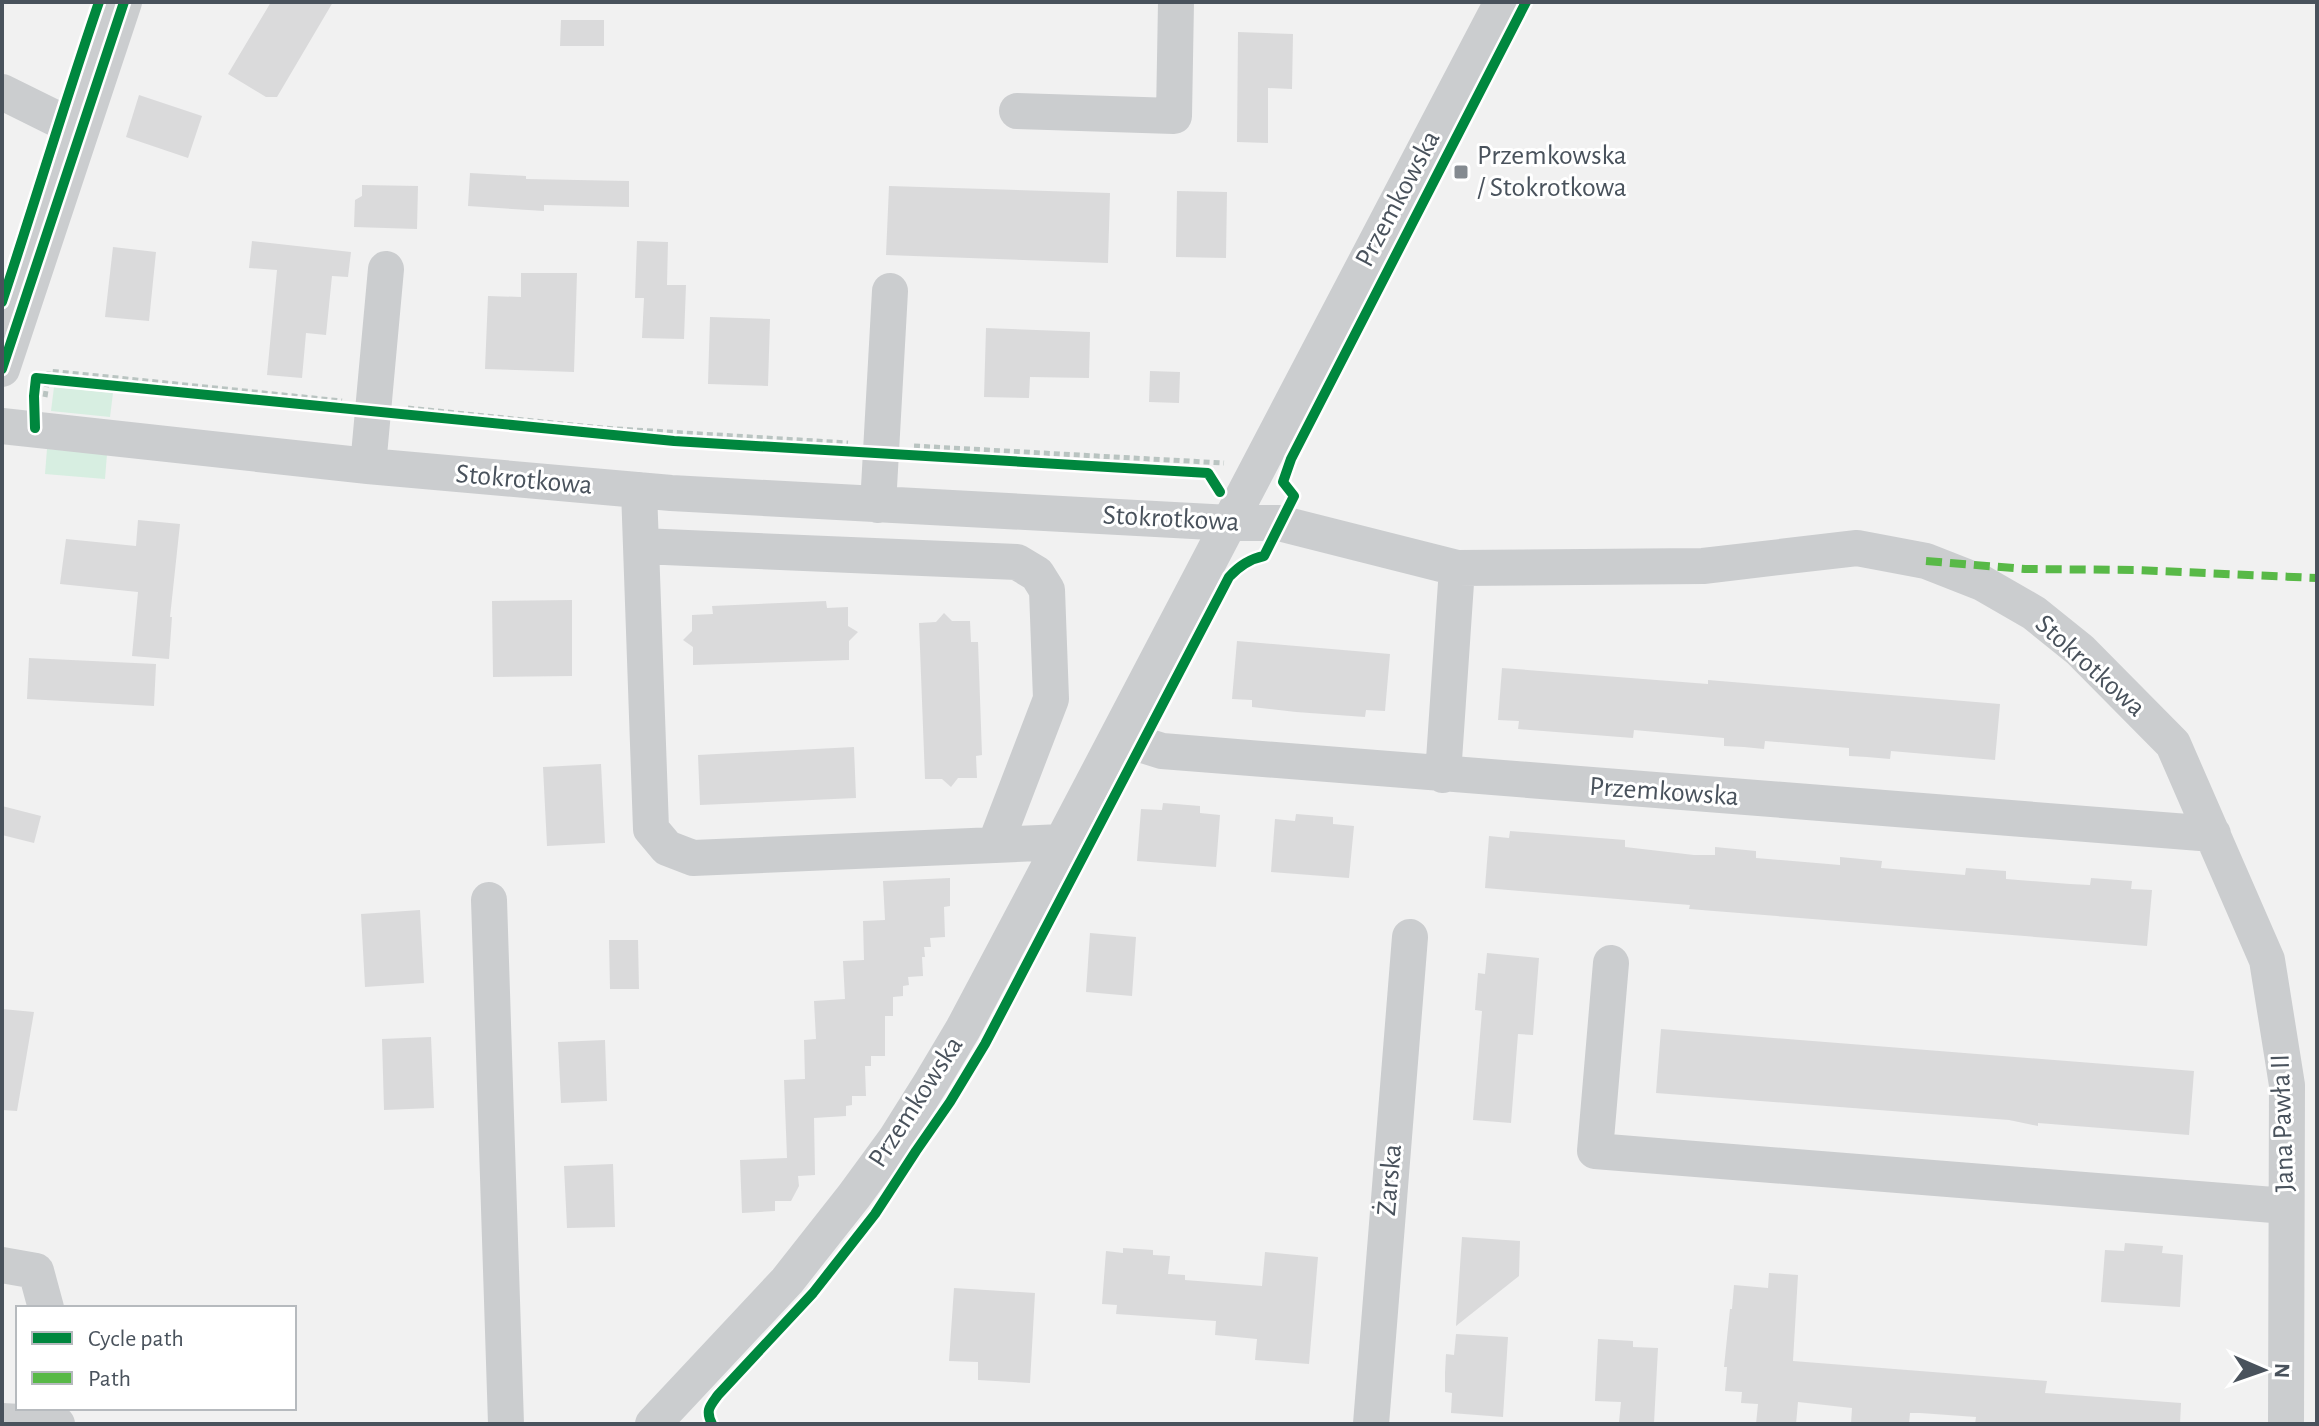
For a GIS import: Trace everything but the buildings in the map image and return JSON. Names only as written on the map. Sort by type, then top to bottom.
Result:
[{"type":"street","points":[[2,369],[124,2]]},
{"type":"street","points":[[1017,111],[1174,116],[1176,2]]},
{"type":"street","name":"Przemkowska","points":[[653,1424],[787,1281],[854,1196],[895,1140],[963,1029],[1502,2]]},
{"type":"street","points":[[2,92],[81,131]]},
{"type":"street","points":[[368,466],[386,269]]},
{"type":"street","points":[[878,505],[890,291]]},
{"type":"street","name":"Stokrotkowa","points":[[18,427],[368,466],[639,490],[878,505],[1279,523],[1457,568],[1703,566],[1857,548],[1926,561],[1982,583],[2034,613],[2080,650],[2173,744],[2213,834]]},
{"type":"street","points":[[639,490],[651,829],[667,848],[693,858],[1062,842]]},
{"type":"street","points":[[641,546],[1017,562],[1037,574],[1047,590],[1051,699],[995,845]]},
{"type":"street","points":[[1443,775],[1457,568]]},
{"type":"street","name":"Przemkowska","points":[[1117,737],[1162,751],[2213,834]]},
{"type":"street","name":"Jana Pawła II","points":[[2213,834],[2267,960],[2287,1085],[2286,1424]]},
{"type":"street","points":[[489,900],[506,1424]]},
{"type":"street","name":"Żarska","points":[[1371,1424],[1410,937]]},
{"type":"street","points":[[1611,963],[1595,1151],[2286,1206]]},
{"type":"street","points":[[2,1265],[36,1271],[45,1306]]},
{"type":"street","points":[[2,1421],[57,1424]]},
{"type":"path","points":[[18,427],[34,396],[36,378],[373,408],[674,441],[1237,464]]},
{"type":"path","points":[[881,449],[1208,473]]},
{"type":"green space","points":[[54,387],[113,393],[110,417],[51,411]]},
{"type":"green space","points":[[47,449],[107,454],[105,479],[45,474]]},
{"type":"marked path","points":[[1926,561],[2025,569],[2136,570],[2317,578]]},
{"type":"cycle path","points":[[2,302],[99,2]]},
{"type":"cycle path","points":[[2,369],[124,2]]},
{"type":"cycle path","points":[[712,1424],[709,1408],[718,1395],[813,1293],[875,1214],[985,1044],[1229,577],[1245,564],[1264,556],[1294,496],[1283,482],[1291,459],[1526,2]]},
{"type":"cycle path","points":[[35,428],[36,378],[674,441],[1208,473],[1220,492]]},
{"type":"place","name":"Przemkowska / Stokrotkowa","points":[[1461,172]]}]
